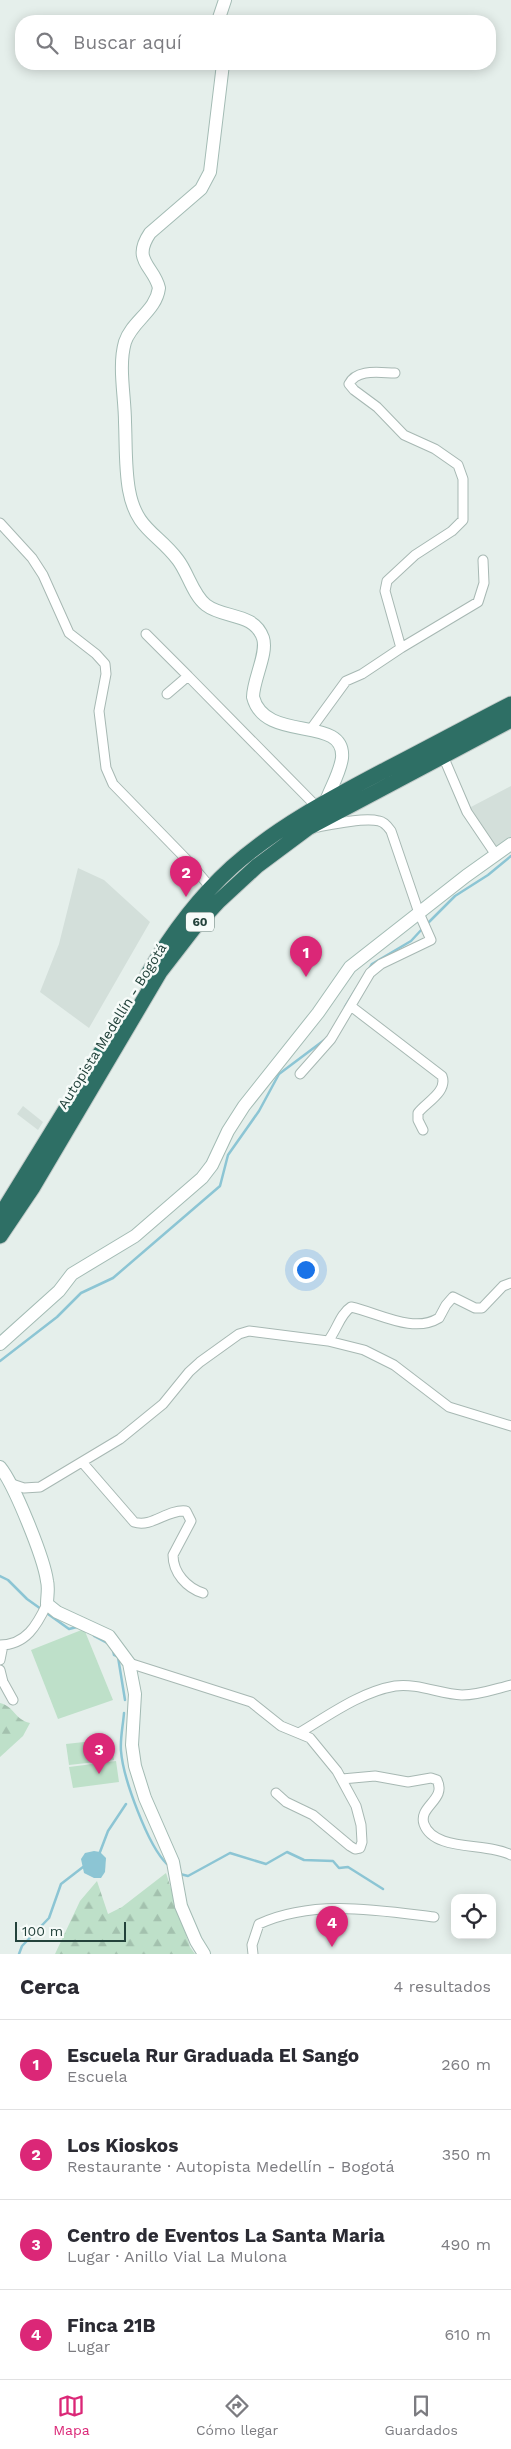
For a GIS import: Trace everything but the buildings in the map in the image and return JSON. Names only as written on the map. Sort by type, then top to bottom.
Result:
[{"type":"highway","name":"Autopista Medellín - Bogotá","points":[[0,1216],[157,959],[211,888],[254,849],[322,804],[511,704]]},
{"type":"highway","name":"Autopista Medellín - Bogotá","points":[[0,1236],[33,1187],[160,972],[219,901],[257,866],[308,828],[511,720]]},
{"type":"street","points":[[220,15],[224,0]]},
{"type":"street","points":[[146,634],[322,804],[338,773],[341,751],[332,736],[311,729],[286,726],[274,722],[262,714],[254,704],[253,690],[264,644],[260,632],[244,618],[218,612],[204,604],[178,559],[140,521],[129,491],[122,355],[129,333],[155,304],[159,288],[144,260],[145,240],[201,189],[210,172],[222,70]]},
{"type":"street","points":[[396,373],[357,375],[349,384],[377,407],[404,435],[435,450],[458,465],[463,479],[464,515],[460,524],[415,555],[386,581],[385,592],[401,648]]},
{"type":"street","points":[[0,523],[32,558],[43,575],[69,633],[96,654],[105,664],[106,674],[99,712],[106,768],[113,784],[189,862],[211,888]]},
{"type":"street","points":[[311,729],[346,681],[362,674],[401,648],[478,602],[484,583],[483,560]]},
{"type":"street","points":[[167,694],[188,676]]},
{"type":"street","points":[[443,756],[467,812],[496,855]]},
{"type":"street","points":[[300,1074],[332,1039],[370,973],[381,964],[431,940],[421,918],[391,831],[386,824],[380,821],[368,821],[308,828]]},
{"type":"street","points":[[0,1344],[59,1291],[72,1274],[135,1236],[202,1178],[212,1165],[228,1131],[244,1106],[323,1006],[350,968],[421,918],[466,876],[511,844]]},
{"type":"street","points":[[352,1007],[442,1076],[442,1086],[433,1099],[418,1113],[418,1120],[424,1130]]},
{"type":"street","points":[[328,1340],[337,1330],[347,1310],[351,1307],[387,1318],[424,1325],[439,1318],[446,1305],[454,1298],[475,1308],[482,1308],[503,1286],[511,1283]]},
{"type":"street","points":[[12,1484],[24,1488],[40,1487],[82,1462],[138,1426],[163,1404],[189,1372],[239,1334],[256,1331],[328,1340],[364,1350],[394,1365],[449,1407],[511,1426]]},
{"type":"street","points":[[82,1462],[134,1522],[147,1523],[177,1512],[186,1511],[191,1521],[173,1555],[173,1561],[186,1584],[193,1590],[204,1593]]},
{"type":"street","points":[[0,1660],[2,1645],[25,1638],[34,1628],[44,1608],[48,1588],[46,1573],[12,1484],[1,1471]]},
{"type":"street","points":[[44,1608],[109,1636],[129,1663],[135,1694],[132,1745],[135,1766],[146,1798],[169,1852],[181,1906],[196,1941],[204,1954]]},
{"type":"street","points":[[129,1663],[251,1702],[281,1726],[299,1733],[314,1742],[342,1779],[360,1816],[362,1842],[360,1848],[355,1849],[313,1815],[286,1802],[276,1793]]},
{"type":"street","points":[[0,1670],[3,1682],[13,1700]]},
{"type":"street","points":[[299,1733],[358,1699],[395,1686],[418,1686],[462,1695],[511,1685]]},
{"type":"street","points":[[342,1779],[375,1776],[408,1782],[431,1778],[437,1780],[440,1786],[438,1796],[424,1814],[423,1821],[426,1829],[434,1838],[443,1842],[494,1848],[511,1855]]},
{"type":"street","points":[[252,1954],[252,1945],[259,1924],[276,1916],[322,1910],[368,1908],[434,1917]]},
{"type":"shaded area","points":[[511,786],[511,843],[496,851],[469,808]]},
{"type":"shaded area","points":[[78,868],[104,880],[150,922],[89,1028],[40,992],[59,944]]},
{"type":"shaded area","points":[[23,1106],[43,1122],[38,1130],[17,1114]]},
{"type":"green space","points":[[84,1629],[113,1700],[58,1719],[31,1650]]},
{"type":"green space","points":[[0,1703],[9,1707],[21,1719],[30,1723],[23,1736],[0,1757]]},
{"type":"green space","points":[[111,1739],[114,1760],[69,1765],[66,1744]]},
{"type":"green space","points":[[116,1761],[119,1782],[73,1788],[69,1767]]},
{"type":"green space","points":[[166,1873],[190,1947],[195,1954],[55,1954],[80,1901],[97,1881],[108,1914],[122,1907]]},
{"type":"water","points":[[100,1852],[106,1858],[105,1872],[101,1878],[94,1878],[84,1873],[81,1859],[85,1853]]},
{"type":"waterway","points":[[427,924],[455,896],[488,875],[511,856]]},
{"type":"waterway","points":[[369,969],[372,964],[411,941],[423,928]]},
{"type":"waterway","points":[[345,1007],[356,989]]},
{"type":"waterway","points":[[0,1361],[57,1317],[81,1293],[113,1278],[220,1186],[228,1155],[259,1111],[279,1074],[327,1038]]},
{"type":"waterway","points":[[0,1576],[8,1580],[27,1599],[69,1629],[77,1627]]},
{"type":"waterway","points":[[94,1636],[109,1644]]},
{"type":"waterway","points":[[113,1650],[114,1655],[118,1657],[125,1700]]},
{"type":"waterway","points":[[124,1713],[121,1746],[126,1778],[152,1843],[167,1864]]},
{"type":"waterway","points":[[100,1852],[108,1831],[126,1804]]},
{"type":"waterway","points":[[180,1874],[188,1876],[230,1853],[266,1864],[287,1852],[304,1860],[333,1861],[339,1868],[348,1867],[383,1889]]},
{"type":"waterway","points":[[19,1954],[22,1946],[49,1918],[61,1884],[83,1867]]},
{"type":"place","name":"Los Kioskos","points":[[186,897]]},
{"type":"place","name":"Escuela Rur Graduada El Sango","points":[[306,977]]},
{"type":"place","name":"Centro de Eventos La Santa Maria","points":[[99,1774]]},
{"type":"place","name":"Finca 21B","points":[[332,1947]]}]
